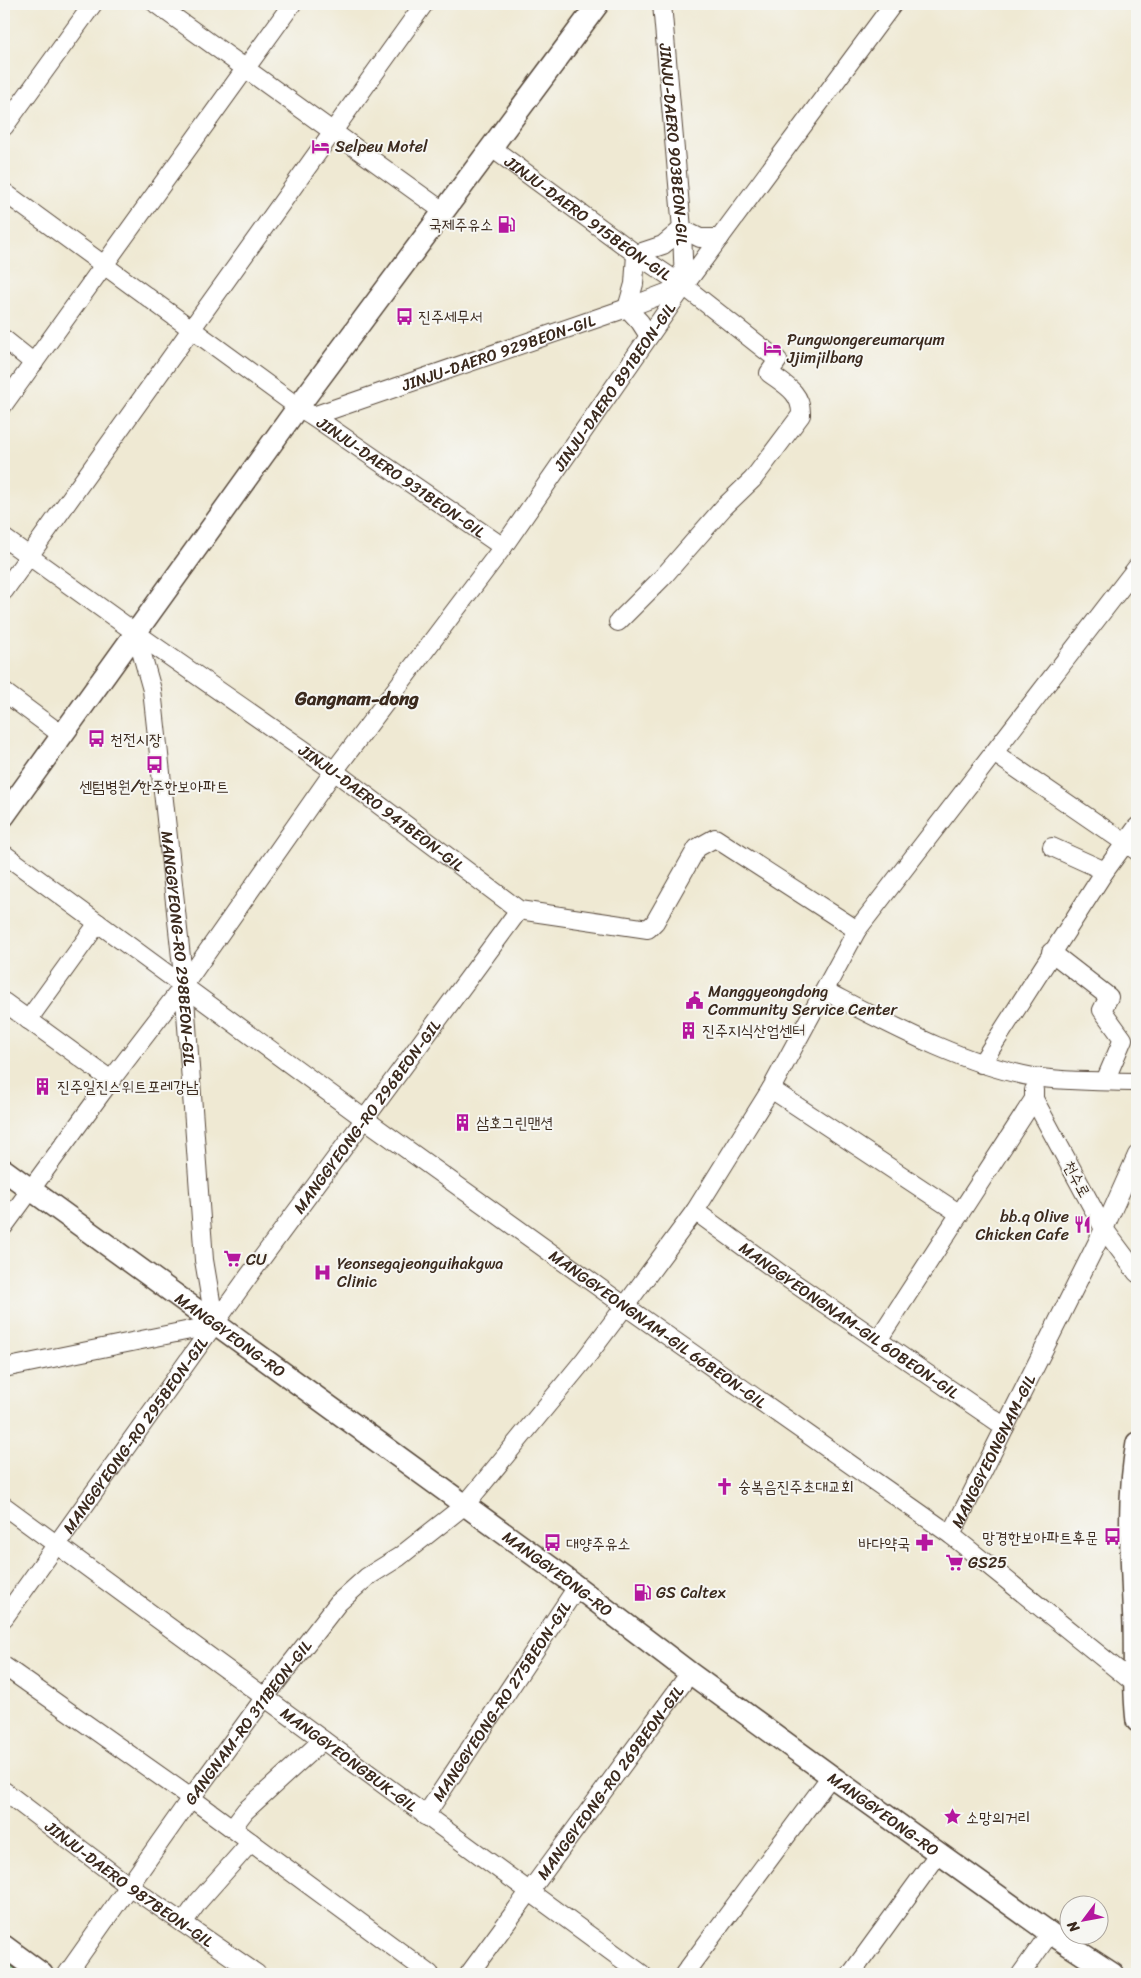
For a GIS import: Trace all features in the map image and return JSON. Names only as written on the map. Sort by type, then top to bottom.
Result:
[{"type":"street","points":[[4,127],[93,4]]},
{"type":"street","points":[[156,4],[443,211]]},
{"type":"street","points":[[4,404],[292,4]]},
{"type":"street","points":[[4,590],[424,4]]},
{"type":"street","points":[[4,816],[136,633],[305,411],[443,211],[598,4]]},
{"type":"street","name":"JINJU-DAERO 903BEON-GIL","points":[[662,4],[682,230],[684,286]]},
{"type":"street","name":"JINJU-DAERO 891BEON-GIL","points":[[4,1226],[111,1080],[184,985],[334,771],[503,547],[684,286],[893,4]]},
{"type":"street","name":"JINJU-DAERO 915BEON-GIL","points":[[492,148],[636,254],[684,286],[778,360],[769,372],[792,391],[802,404],[802,415],[753,479],[724,507],[662,578],[618,622]]},
{"type":"street","name":"JINJU-DAERO 931BEON-GIL","points":[[4,192],[305,411],[503,547]]},
{"type":"street","points":[[649,336],[640,322],[627,308],[634,284],[636,254],[663,245],[682,230],[700,238],[720,238]]},
{"type":"street","name":"JINJU-DAERO 929BEON-GIL","points":[[305,411],[627,308],[684,286]]},
{"type":"street","points":[[4,340],[34,363]]},
{"type":"street","name":"JINJU-DAERO 941BEON-GIL","points":[[4,538],[334,771],[519,910],[648,929],[655,922],[698,848],[715,838],[857,930]]},
{"type":"street","name":"GANGNAM-RO 311BEON-GIL","points":[[67,1974],[191,1798],[338,1603],[367,1577],[398,1557],[465,1505],[625,1306],[695,1210],[771,1089],[857,930],[1137,567]]},
{"type":"street","name":"MANGGYEONG-RO 298BEON-GIL","points":[[136,633],[152,690],[184,985],[204,1260],[215,1325]]},
{"type":"street","points":[[4,692],[62,735]]},
{"type":"street","points":[[994,753],[1132,847]]},
{"type":"street","points":[[981,1064],[1104,871],[1132,847],[1137,827]]},
{"type":"street","points":[[1052,847],[1104,871]]},
{"type":"street","name":"MANGGYEONGNAM-GIL 66BEON-GIL","points":[[4,854],[366,1120],[625,1306],[951,1535]]},
{"type":"street","name":"MANGGYEONG-RO 296BEON-GIL","points":[[215,1325],[248,1277],[366,1120],[519,910]]},
{"type":"street","points":[[28,1020],[98,923]]},
{"type":"street","points":[[1052,952],[1109,997],[1102,1010],[1123,1039],[1105,1082]]},
{"type":"street","points":[[825,991],[884,1021],[981,1064],[1034,1077],[1105,1082],[1137,1082]]},
{"type":"street","points":[[4,1002],[111,1080]]},
{"type":"street","name":"천수로","points":[[1034,1077],[1034,1099],[1104,1228],[1137,1273]]},
{"type":"street","points":[[771,1089],[960,1214]]},
{"type":"street","points":[[878,1340],[1034,1099]]},
{"type":"street","name":"MANGGYEONGNAM-GIL","points":[[1136,1682],[951,1535],[1104,1228],[1137,1154]]},
{"type":"street","name":"MANGGYEONG-RO","points":[[4,1170],[577,1587],[690,1673],[831,1776],[1050,1933],[1113,1974]]},
{"type":"street","name":"MANGGYEONGNAM-GIL 60BEON-GIL","points":[[695,1210],[781,1274],[1005,1427]]},
{"type":"street","points":[[4,1368],[215,1325]]},
{"type":"street","name":"MANGGYEONG-RO 295BEON-GIL","points":[[4,1618],[215,1325]]},
{"type":"street","points":[[1137,1443],[1131,1492],[1130,1537],[1137,1721]]},
{"type":"street","name":"MANGGYEONGBUK-GIL","points":[[4,1506],[642,1974]]},
{"type":"street","name":"MANGGYEONG-RO 275BEON-GIL","points":[[425,1816],[577,1587]]},
{"type":"street","points":[[4,1666],[191,1798],[430,1974]]},
{"type":"street","name":"MANGGYEONG-RO 269BEON-GIL","points":[[469,1974],[690,1673]]},
{"type":"street","points":[[232,1828],[245,1812],[323,1740]]},
{"type":"street","points":[[684,1974],[831,1776]]},
{"type":"street","name":"JINJU-DAERO 987BEON-GIL","points":[[4,1791],[129,1886],[257,1974]]},
{"type":"street","points":[[183,1923],[198,1902],[251,1842]]},
{"type":"street","points":[[851,1974],[938,1853]]},
{"type":"street","points":[[1021,1974],[1050,1933]]},
{"type":"street","points":[[4,1946],[42,1974]]},
{"type":"green space","points":[[4,1956],[29,1974],[4,1974]]},
{"type":"place","name":"Selpeu Motel","points":[[321,146]]},
{"type":"place","name":"국제주유소","points":[[507,224]]},
{"type":"place","name":"진주세무서","points":[[404,316]]},
{"type":"place","name":"Pungwongereumaryum Jjimjilbang","points":[[773,348]]},
{"type":"place","name":"천전시장","points":[[96,739]]},
{"type":"place","name":"센텀병원/한주한보아파트","points":[[154,764]]},
{"type":"place","name":"Manggyeongdong Community Service Center","points":[[694,1000]]},
{"type":"place","name":"진주지식산업센터","points":[[688,1030]]},
{"type":"place","name":"진주일진스위트포레강남","points":[[43,1086]]},
{"type":"place","name":"삼호그린맨션","points":[[462,1122]]},
{"type":"place","name":"bb.q Olive Chicken Cafe","points":[[1083,1225]]},
{"type":"place","name":"CU","points":[[232,1259]]},
{"type":"place","name":"Yeonsegajeonguihakgwa Clinic","points":[[323,1272]]},
{"type":"place","name":"숭복음진주초대교회","points":[[724,1486]]},
{"type":"place","name":"망경한보아파트후문","points":[[1112,1537]]},
{"type":"place","name":"대양주유소","points":[[552,1543]]},
{"type":"place","name":"바다약국","points":[[924,1543]]},
{"type":"place","name":"GS25","points":[[954,1562]]},
{"type":"place","name":"GS Caltex","points":[[642,1592]]},
{"type":"place","name":"소망의거리","points":[[952,1817]]},
{"type":"district","name":"Gangnam-dong","points":[[357,698]]}]
